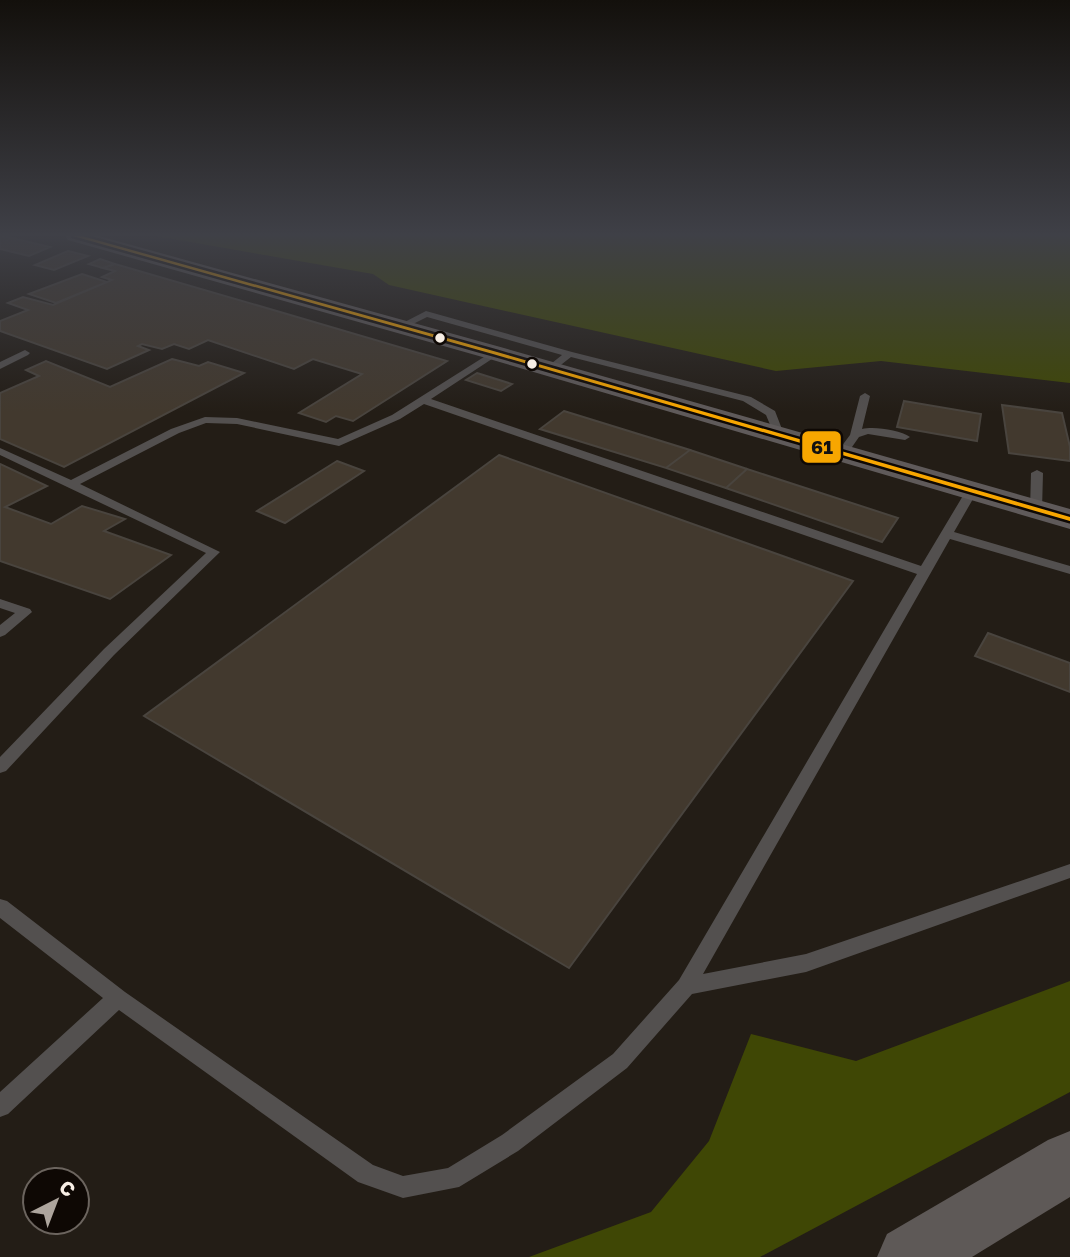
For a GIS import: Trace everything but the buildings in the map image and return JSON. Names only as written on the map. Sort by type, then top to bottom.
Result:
[{"type":"main road","points":[[285,295],[495,353],[559,362],[780,437],[848,445],[971,492],[1070,519]]},
{"type":"main road","points":[[910,1257],[1070,1162]]},
{"type":"lane","points":[[400,327],[426,314],[559,362]]},
{"type":"lane","points":[[0,366],[25,353]]},
{"type":"lane","points":[[72,484],[175,431],[205,420],[237,421],[339,443],[396,417],[495,353]]},
{"type":"lane","points":[[848,445],[865,396]]},
{"type":"lane","points":[[423,400],[925,572]]},
{"type":"lane","points":[[848,445],[868,431],[905,437]]},
{"type":"lane","points":[[0,451],[214,552],[109,652],[0,767]]},
{"type":"lane","points":[[1036,510],[1037,472]]},
{"type":"lane","points":[[0,907],[118,998],[366,1174],[403,1187],[451,1178],[510,1143],[620,1062],[686,986],[971,492]]},
{"type":"lane","points":[[947,534],[1070,570]]},
{"type":"lane","points":[[0,603],[25,612],[0,632]]},
{"type":"lane","points":[[686,986],[806,963],[1070,871]]},
{"type":"lane","points":[[0,1106],[118,998]]},
{"type":"green space","points":[[432,295],[1070,295],[1070,383],[881,361],[776,371]]},
{"type":"green space","points":[[1070,981],[1070,1092],[760,1257],[529,1257],[651,1212],[709,1141],[751,1034],[856,1061]]},
{"type":"transit line","name":"61","points":[[286,295],[1070,519]]}]
